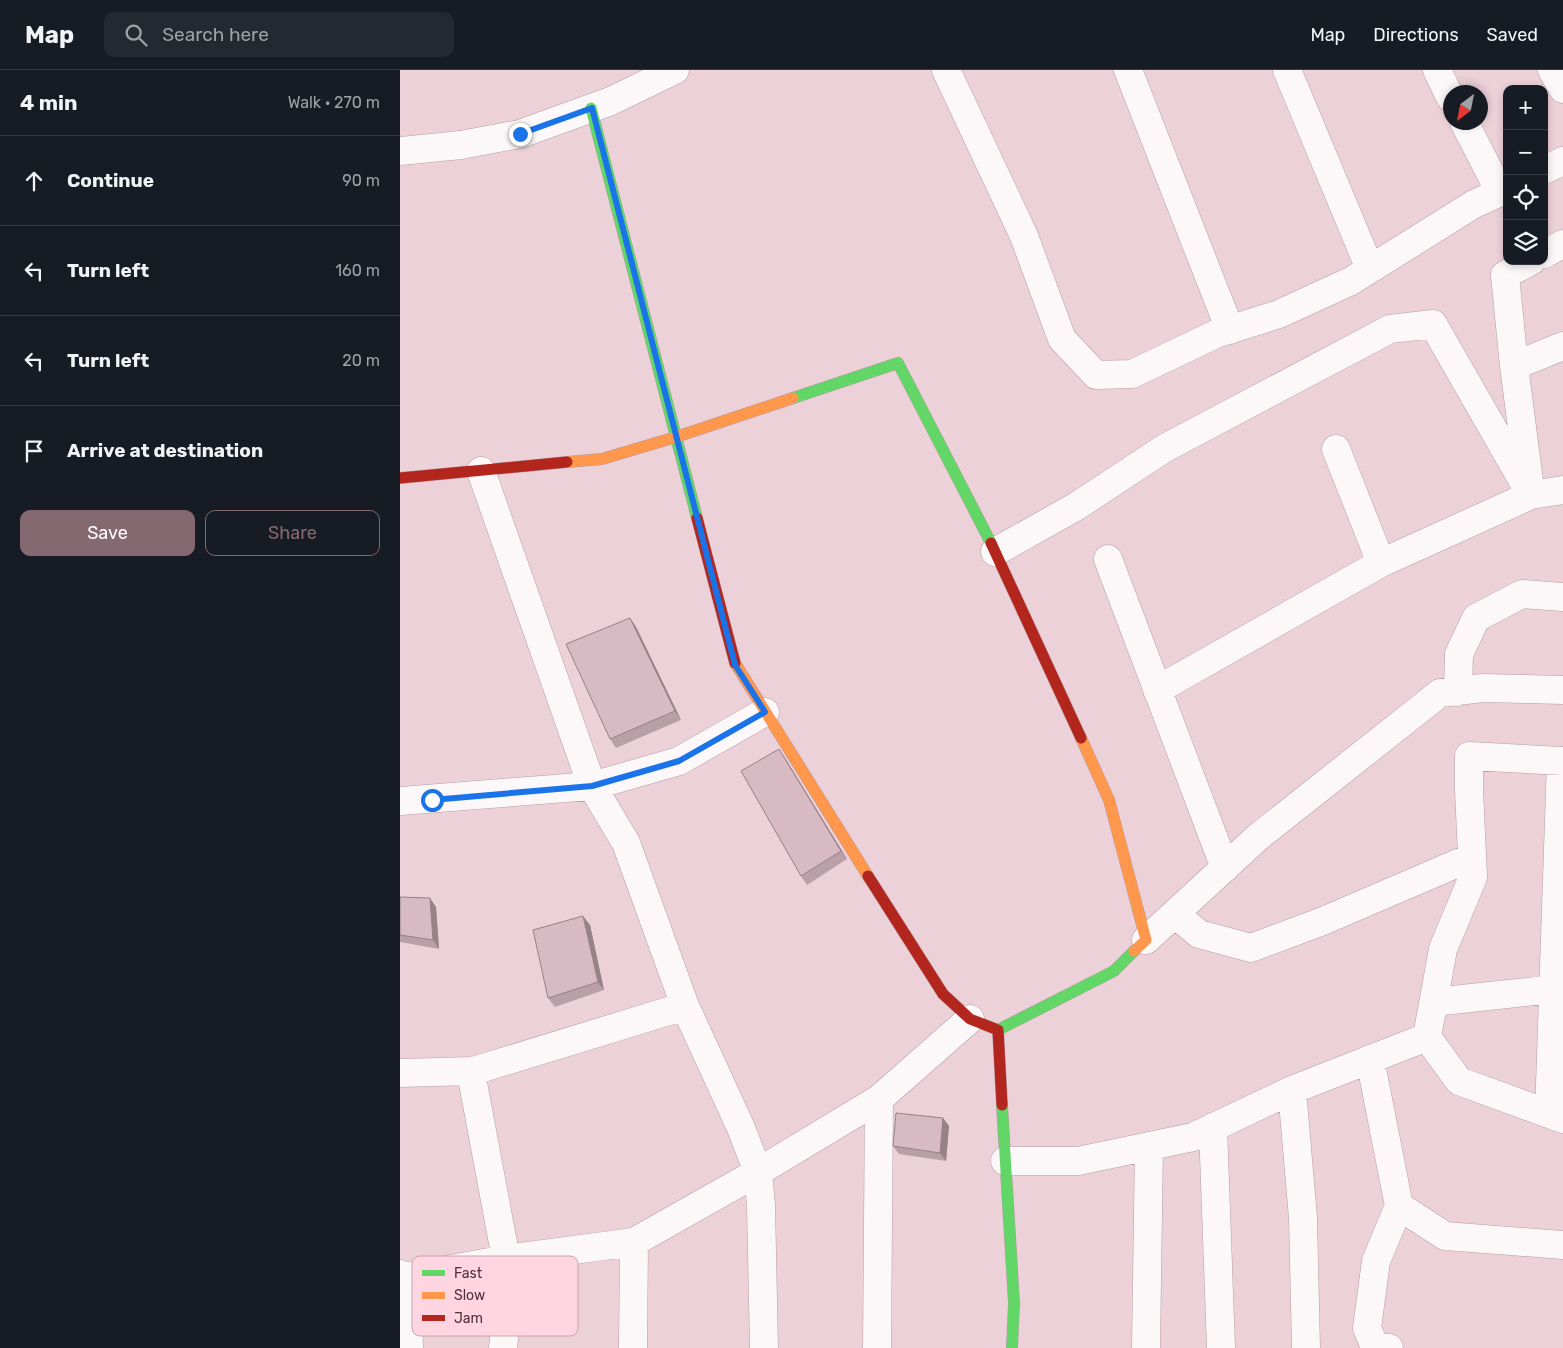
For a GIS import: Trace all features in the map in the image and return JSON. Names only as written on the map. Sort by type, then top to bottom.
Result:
[{"type":"street","points":[[400,151],[461,145],[520,134],[611,101],[675,70]]},
{"type":"street","points":[[946,70],[1024,236],[1062,339],[1096,375],[1132,374],[1216,334],[1280,314],[1351,281],[1474,204],[1503,190],[1469,130]]},
{"type":"street","points":[[1128,70],[1230,330]]},
{"type":"street","points":[[1287,70],[1370,269]]},
{"type":"street","points":[[1436,70],[1444,85]]},
{"type":"street","points":[[1552,70],[1563,89]]},
{"type":"street","points":[[592,108],[735,665],[942,994],[970,1019],[998,1030],[1114,971],[1258,838],[1440,693],[1483,688],[1563,690]]},
{"type":"street","points":[[1548,168],[1563,161]]},
{"type":"street","points":[[1548,252],[1563,244]]},
{"type":"street","points":[[1524,265],[1506,275],[1514,366],[1531,495]]},
{"type":"street","points":[[996,552],[1077,506],[1165,448],[1390,330],[1433,324],[1531,495]]},
{"type":"street","points":[[1514,366],[1563,346]]},
{"type":"street","points":[[400,478],[602,459],[676,437],[898,363],[996,552],[1109,800],[1146,940]]},
{"type":"street","points":[[1336,449],[1381,563]]},
{"type":"street","points":[[481,471],[592,786],[626,843],[686,1006],[741,1128],[758,1172],[761,1204],[764,1348]]},
{"type":"street","points":[[1157,690],[1381,563],[1531,495],[1563,490]]},
{"type":"street","points":[[1108,559],[1225,868]]},
{"type":"street","points":[[1458,692],[1459,654],[1476,618],[1522,594],[1563,597]]},
{"type":"street","points":[[400,801],[592,786],[679,761],[765,712]]},
{"type":"street","points":[[1469,756],[1562,761],[1554,989],[1556,1116],[1458,1081],[1427,1037],[1443,948],[1473,877],[1472,857],[1469,756]]},
{"type":"street","points":[[1174,914],[1199,934],[1251,948],[1323,921],[1472,857]]},
{"type":"street","points":[[1434,1002],[1554,989]]},
{"type":"street","points":[[400,1072],[473,1071],[686,1006]]},
{"type":"street","points":[[529,1256],[634,1242],[758,1172],[879,1099],[970,1019]]},
{"type":"street","points":[[998,1030],[1014,1303],[1012,1348]]},
{"type":"street","points":[[1005,1161],[1078,1161],[1193,1137],[1292,1090],[1427,1037]]},
{"type":"street","points":[[1370,1059],[1399,1206],[1376,1261],[1366,1328],[1376,1347],[1389,1348]]},
{"type":"street","points":[[473,1071],[473,1083],[505,1256]]},
{"type":"street","points":[[1292,1090],[1303,1218],[1306,1348]]},
{"type":"street","points":[[877,1348],[879,1099]]},
{"type":"street","points":[[1213,1127],[1220,1348]]},
{"type":"street","points":[[1146,1348],[1149,1146]]},
{"type":"street","points":[[1399,1206],[1445,1236],[1563,1245]]},
{"type":"street","points":[[633,1348],[634,1242]]},
{"type":"street","points":[[404,1276],[406,1341]]},
{"type":"building","points":[[630,618],[675,711],[610,739],[566,644]]},
{"type":"building","points":[[779,749],[841,851],[801,876],[741,771]]},
{"type":"building","points":[[400,897],[430,898],[433,940],[400,935]]},
{"type":"building","points":[[583,916],[598,982],[548,998],[533,930]]},
{"type":"building","points":[[896,1113],[943,1118],[940,1153],[893,1146]]},
{"type":"traffic: fast","points":[[591,108],[697,518]]},
{"type":"traffic: fast","points":[[793,398],[898,363],[991,543]]},
{"type":"traffic: fast","points":[[998,1030],[1114,971],[1134,951]]},
{"type":"traffic: fast","points":[[1002,1105],[1014,1303],[1012,1348]]},
{"type":"traffic: slow","points":[[567,462],[602,459],[676,437],[793,398]]},
{"type":"traffic: slow","points":[[735,663],[868,876]]},
{"type":"traffic: slow","points":[[1081,738],[1109,800],[1146,940],[1134,951]]},
{"type":"traffic: jam","points":[[400,478],[567,462]]},
{"type":"traffic: jam","points":[[697,518],[735,663]]},
{"type":"traffic: jam","points":[[991,543],[1081,738]]},
{"type":"traffic: jam","points":[[868,876],[943,994],[970,1019],[998,1030],[1002,1105]]},
{"type":"route","points":[[432,800],[592,786],[679,761],[765,712],[735,665],[592,108],[520,134]]}]
